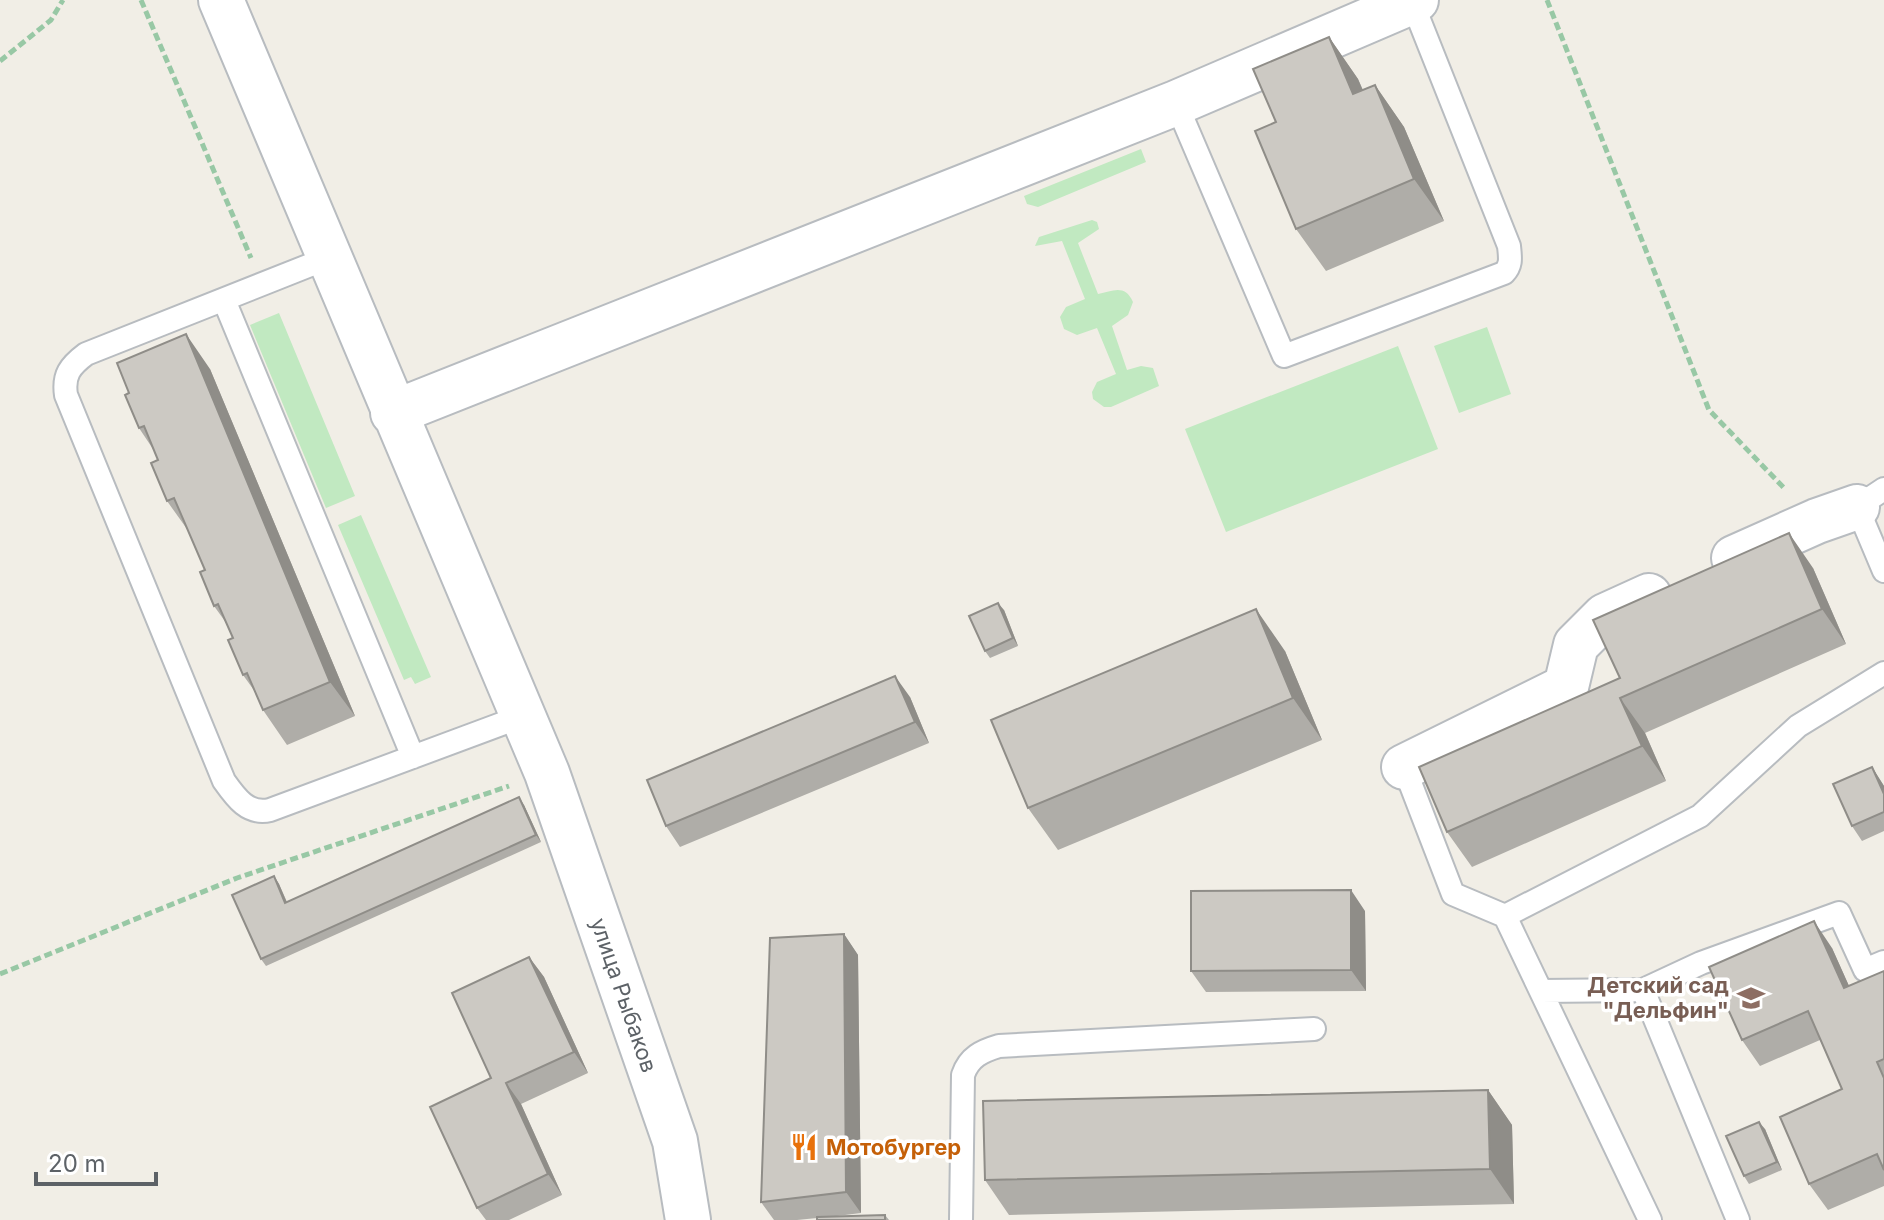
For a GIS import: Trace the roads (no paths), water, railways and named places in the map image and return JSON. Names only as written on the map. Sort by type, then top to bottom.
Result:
[{"type":"street","name":"улица Рыбаков","points":[[221,0],[547,773],[675,1141],[688,1220]]},
{"type":"street","points":[[393,413],[1176,103],[1353,12],[1414,1]]},
{"type":"street","points":[[1404,767],[1566,687],[1576,645],[1605,616],[1853,506]]},
{"type":"lane","points":[[1176,103],[1284,356],[1504,273],[1509,268],[1511,258],[1509,246],[1414,1]]},
{"type":"lane","points":[[328,258],[86,354],[66,374],[64,384],[224,781],[244,806],[262,811],[523,716]]},
{"type":"lane","points":[[224,300],[413,757]]},
{"type":"lane","points":[[1853,506],[1884,571]]},
{"type":"lane","points":[[1505,916],[1700,816],[1798,726],[1884,673]]},
{"type":"lane","points":[[1404,767],[1453,894],[1505,916],[1650,1220]]},
{"type":"lane","points":[[1541,991],[1643,990],[1701,963],[1839,913],[1865,970],[1884,962]]},
{"type":"lane","points":[[1643,990],[1738,1220]]},
{"type":"lane","points":[[961,1220],[963,1075],[967,1064],[981,1052],[999,1046],[1314,1029]]},
{"type":"place","name":"Детский сад \"Дельфин\"","points":[[1751,998]]},
{"type":"place","name":"Мотобургер","points":[[804,1147]]}]
